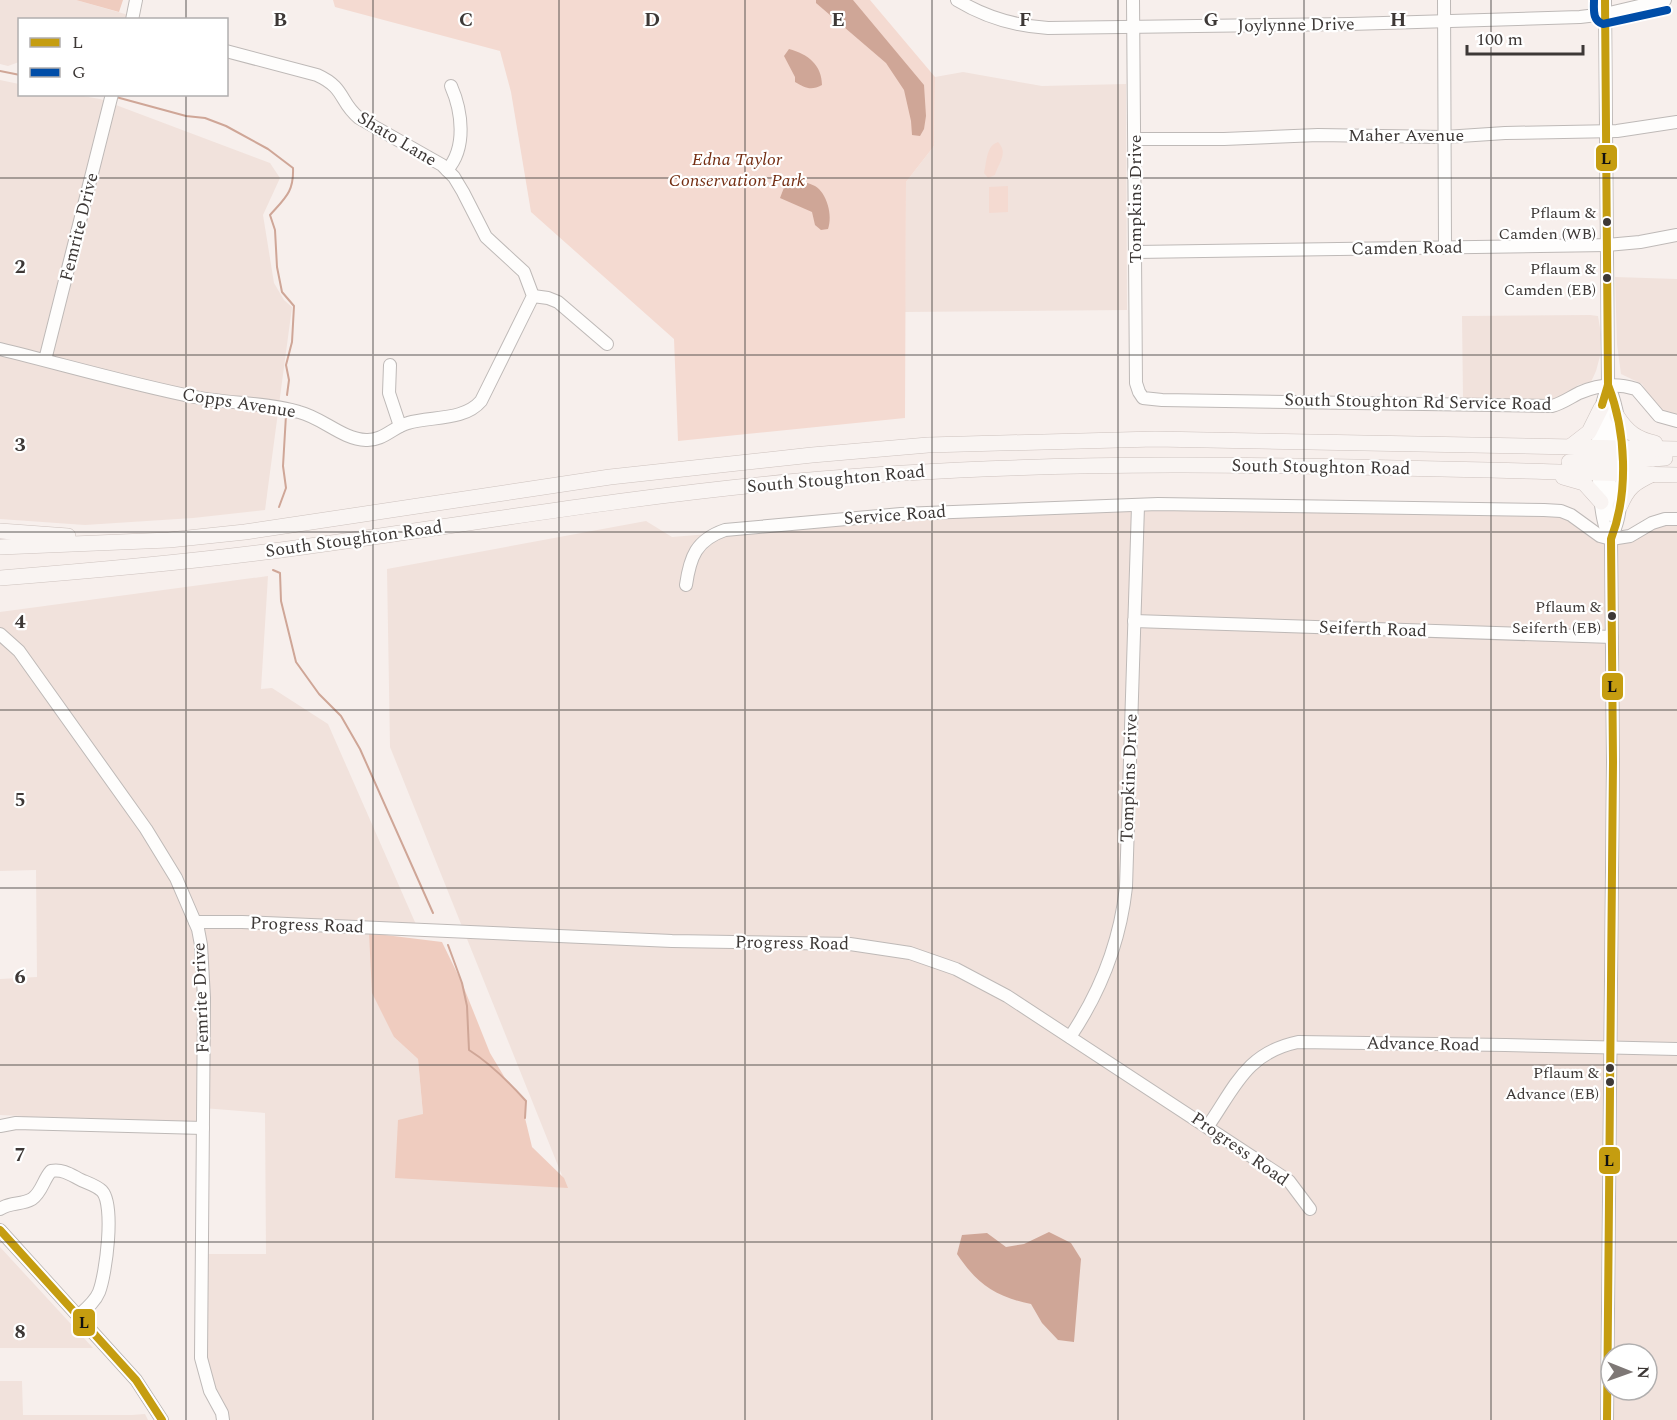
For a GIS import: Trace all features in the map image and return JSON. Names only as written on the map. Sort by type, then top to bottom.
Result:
[{"type":"main road","points":[[1571,446],[1589,432],[1601,408]]},
{"type":"main road","points":[[1617,416],[1630,434],[1641,440],[1657,443],[1674,452]]},
{"type":"main road","name":"South Stoughton Road","points":[[0,547],[169,540],[275,528],[610,477],[791,457],[996,442],[1128,439],[1571,446],[1654,474],[1677,475]]},
{"type":"main road","points":[[1473,470],[1548,462],[1650,459],[1674,452]]},
{"type":"main road","name":"South Stoughton Road","points":[[0,578],[150,566],[709,490],[910,472],[1103,464],[1553,471],[1609,460]]},
{"type":"main road","points":[[1553,471],[1560,476],[1584,483],[1601,502]]},
{"type":"main road","points":[[1620,507],[1631,486],[1654,474]]},
{"type":"main road","points":[[0,531],[92,538],[112,543]]},
{"type":"street","points":[[132,18],[136,0]]},
{"type":"street","name":"Joylynne Drive","points":[[957,0],[988,15],[1024,27],[1350,24],[1580,17],[1605,14],[1665,0]]},
{"type":"street","name":"Tompkins Drive","points":[[1133,0],[1136,383],[1142,396]]},
{"type":"street","points":[[1444,0],[1445,247]]},
{"type":"street","points":[[1605,0],[1608,385],[1605,408],[1613,507],[1607,1420]]},
{"type":"street","name":"Shato Lane","points":[[228,52],[317,75],[330,81],[339,89],[349,108],[359,118],[447,170],[463,192],[486,237],[524,272],[533,296]]},
{"type":"street","points":[[447,170],[460,147],[458,105],[451,86]]},
{"type":"street","name":"Femrite Drive","points":[[45,360],[111,98]]},
{"type":"street","name":"Maher Avenue","points":[[1135,140],[1318,135],[1445,137],[1607,131],[1677,122]]},
{"type":"street","name":"Camden Road","points":[[1136,252],[1607,244],[1640,242],[1677,235]]},
{"type":"street","points":[[533,296],[558,302],[608,344]]},
{"type":"street","name":"Copps Avenue","points":[[0,349],[194,397],[299,411],[340,432],[363,440],[377,439],[400,426],[452,416],[472,409],[486,393],[533,296]]},
{"type":"street","points":[[390,365],[389,393],[400,426]]},
{"type":"street","points":[[1608,385],[1601,408],[1609,460],[1620,507],[1611,539]]},
{"type":"street","points":[[1608,385],[1613,395],[1617,416],[1601,502],[1605,529],[1611,539]]},
{"type":"street","name":"South Stoughton Rd Service Road","points":[[1142,396],[1146,399],[1162,400],[1543,406],[1563,403],[1586,390],[1608,385],[1636,389],[1659,416],[1677,420]]},
{"type":"street","points":[[1138,506],[1158,504],[1553,510],[1571,515],[1600,536],[1611,539],[1630,536],[1665,519],[1677,519]]},
{"type":"street","name":"Tompkins Drive","points":[[1070,1037],[1099,987],[1109,962],[1123,912],[1138,506]]},
{"type":"street","name":"Service Road","points":[[686,585],[690,562],[695,552],[707,539],[725,530],[794,522],[941,512],[1138,506]]},
{"type":"street","name":"Seiferth Road","points":[[1134,621],[1612,636]]},
{"type":"street","name":"Femrite Drive","points":[[0,634],[19,651],[144,827],[176,878],[195,922],[201,945],[204,976],[201,1358],[210,1391],[224,1420]]},
{"type":"street","name":"Progress Road","points":[[195,922],[242,922],[672,941],[863,945],[918,955],[956,969],[1007,996],[1208,1126],[1289,1180],[1310,1209]]},
{"type":"street","name":"Advance Road","points":[[1208,1126],[1250,1065],[1271,1051],[1298,1042],[1505,1044],[1677,1049]]},
{"type":"street","points":[[0,1126],[16,1123],[202,1128]]},
{"type":"street","points":[[0,1209],[7,1204],[26,1202],[33,1198],[40,1192],[51,1171],[69,1173],[101,1189],[106,1197],[108,1211],[105,1275],[99,1294],[93,1303],[78,1316]]},
{"type":"street","points":[[0,1230],[136,1380],[162,1420]]},
{"type":"shaded area","points":[[0,0],[76,0],[132,16],[132,18],[18,18],[18,62],[8,66],[0,64]]},
{"type":"shaded area","points":[[76,0],[123,0],[119,12]]},
{"type":"shaded area","points":[[816,0],[853,0],[924,85],[926,116],[924,129],[920,136],[912,135],[904,90],[886,63],[816,3]]},
{"type":"shaded area","points":[[789,49],[813,61],[820,72],[822,85],[808,88],[795,82],[795,77],[784,56]]},
{"type":"shaded area","points":[[963,72],[1042,86],[1126,84],[1127,310],[905,312],[906,182],[934,146],[935,77]]},
{"type":"shaded area","points":[[0,80],[18,84],[18,96],[83,96],[100,99],[270,163],[280,178],[263,215],[274,283],[284,300],[292,307],[265,510],[193,518],[85,525],[0,519]]},
{"type":"shaded area","points":[[796,179],[815,186],[823,194],[830,218],[828,229],[821,230],[815,225],[812,212],[780,198],[785,185]]},
{"type":"shaded area","points":[[1615,277],[1677,279],[1677,415],[1664,413],[1642,384],[1621,374],[1617,344]]},
{"type":"shaded area","points":[[1462,316],[1598,316],[1601,334],[1600,356],[1591,382],[1578,385],[1565,396],[1555,400],[1463,398]]},
{"type":"shaded area","points":[[1028,508],[1553,510],[1603,537],[1677,519],[1677,1420],[223,1420],[203,1366],[202,1254],[266,1254],[265,1113],[203,1108],[203,1128],[23,1123],[22,1116],[0,1115],[0,979],[37,977],[36,870],[0,871],[0,612],[268,576],[261,689],[272,688],[328,724],[418,929],[369,927],[394,1037],[418,1059],[423,1114],[567,1188],[390,747],[387,569],[646,521],[672,537]]},
{"type":"shaded area","points":[[369,933],[442,942],[462,983],[490,1053],[505,1078],[526,1101],[525,1118],[532,1147],[564,1178],[568,1188],[395,1178],[398,1120],[423,1114],[418,1059],[394,1037],[372,993]]},
{"type":"shaded area","points":[[1049,1232],[1071,1243],[1081,1259],[1074,1342],[1058,1340],[1042,1323],[1031,1304],[1007,1297],[988,1288],[957,1254],[962,1235],[987,1233],[1006,1247],[1024,1244]]},
{"type":"shaded area","points":[[0,1247],[93,1348],[0,1348]]},
{"type":"shaded area","points":[[0,1381],[22,1381],[23,1415],[145,1414],[148,1420],[0,1420]]},
{"type":"green space","name":"Edna Taylor Conservation Park","points":[[333,0],[870,0],[935,77],[934,146],[906,182],[905,418],[678,441],[674,339],[531,212],[511,92],[500,51],[335,7]]},
{"type":"green space","points":[[998,142],[1003,150],[1002,158],[995,175],[988,178],[984,173],[988,154],[991,147]]},
{"type":"green space","points":[[1008,186],[1008,212],[989,213],[989,187]]},
{"type":"waterway","points":[[0,71],[18,75]]},
{"type":"waterway","points":[[116,97],[186,116],[205,118],[226,126],[268,149],[293,168],[290,189],[270,215],[275,230],[277,267],[282,292],[294,306],[292,342],[286,365],[289,380],[287,395]]},
{"type":"waterway","points":[[279,507],[286,488],[283,466],[286,415]]},
{"type":"waterway","points":[[273,570],[280,573],[281,601],[296,662],[319,694],[341,716],[360,749],[433,913]]},
{"type":"waterway","points":[[448,945],[462,983],[467,1006],[469,1050],[499,1073],[526,1101],[525,1118]]},
{"type":"transit line","name":"G","points":[[1594,0],[1595,17],[1603,24],[1667,10]]},
{"type":"transit line","name":"L","points":[[1602,405],[1608,385],[1605,0]]},
{"type":"transit line","name":"L","points":[[1607,1420],[1613,762],[1611,539],[1617,521],[1623,482],[1619,422],[1608,385]]},
{"type":"transit line","name":"L","points":[[0,1230],[136,1380],[162,1420]]},
{"type":"place","name":"Pflaum & Camden (WB)","points":[[1607,222]]},
{"type":"place","name":"Pflaum & Camden (EB)","points":[[1607,278]]},
{"type":"place","name":"Pflaum & Seiferth (EB)","points":[[1612,616]]},
{"type":"place","name":"Pflaum & Advance (EB)","points":[[1610,1082]]}]
